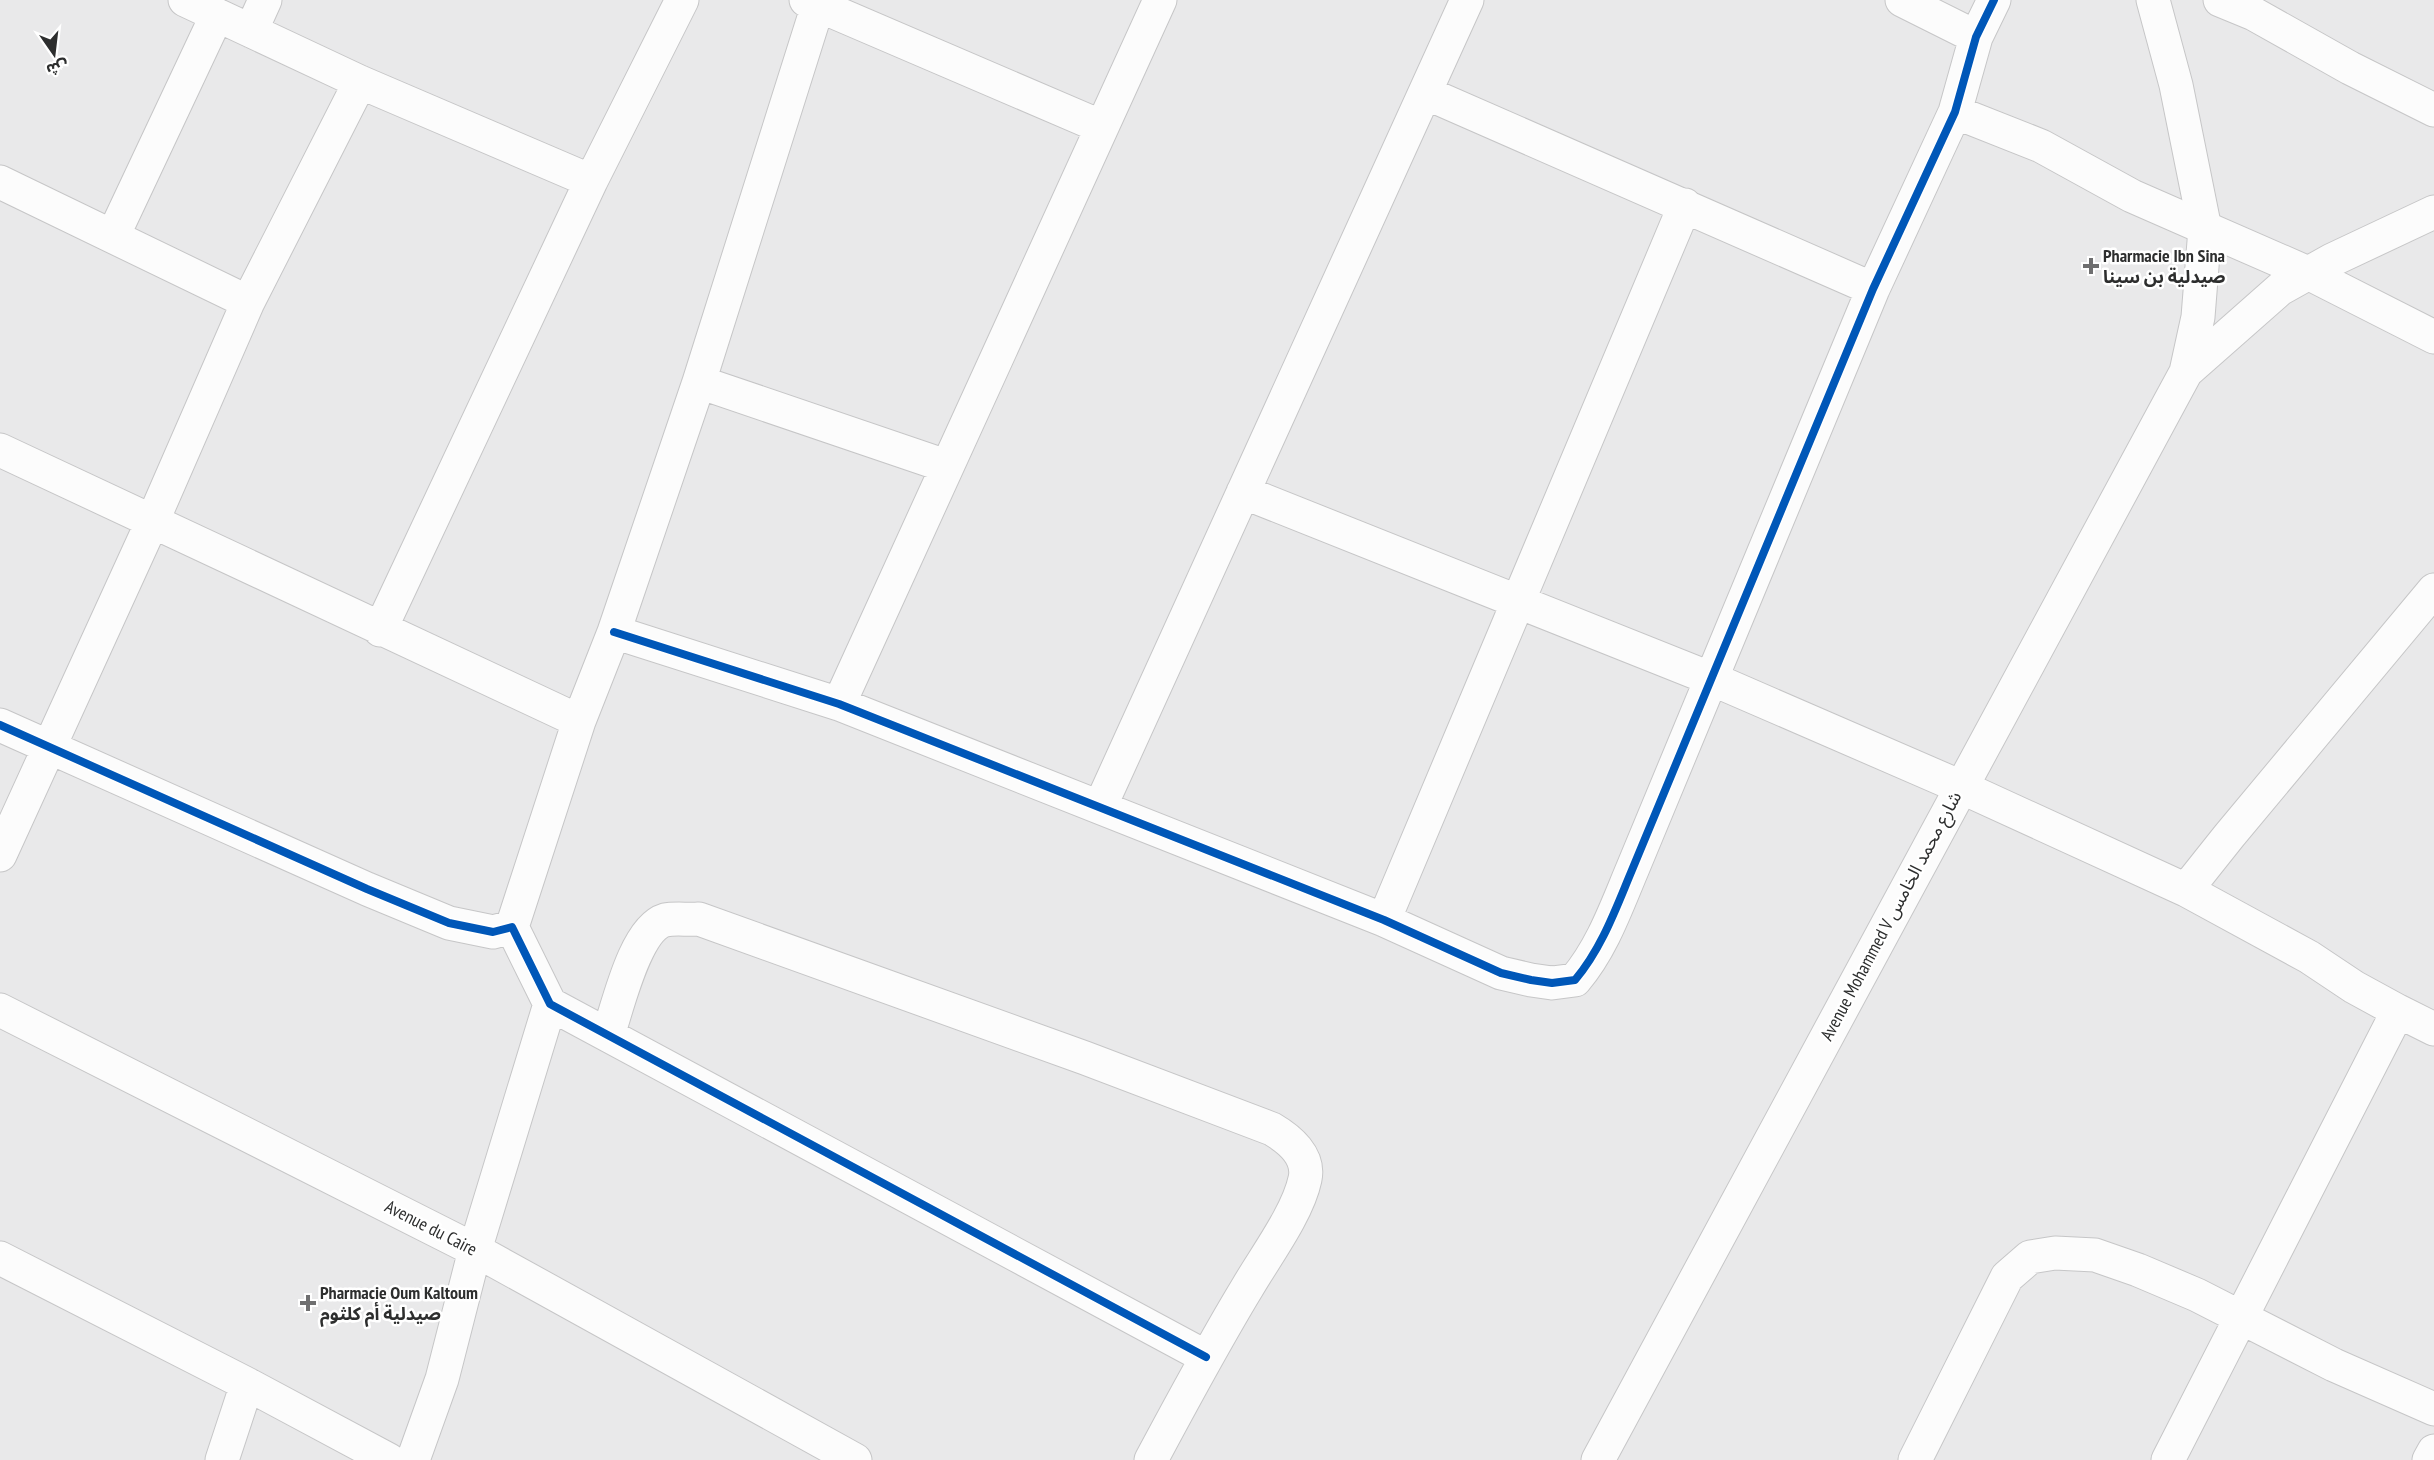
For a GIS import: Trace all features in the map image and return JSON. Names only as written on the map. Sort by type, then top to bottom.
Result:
[{"type":"street","points":[[185,0],[360,82],[591,181]]},
{"type":"street","points":[[251,31],[265,0]]},
{"type":"street","points":[[380,630],[591,181],[682,0]]},
{"type":"street","points":[[839,704],[1160,0]]},
{"type":"street","points":[[1100,807],[1467,0]]},
{"type":"street","points":[[1902,0],[1976,37]]},
{"type":"street","points":[[614,632],[839,704],[1384,920],[1502,973],[1531,980],[1552,982],[1575,980],[1589,964],[1604,934],[1874,289],[1955,112],[1976,37],[1994,0]]},
{"type":"street","points":[[2153,0],[2176,85],[2205,229],[2198,317],[2186,372]]},
{"type":"street","points":[[2220,0],[2258,7],[2350,68],[2434,110]]},
{"type":"street","points":[[1102,127],[812,2],[699,382],[614,632],[579,721],[512,927],[550,1004],[1206,1357]]},
{"type":"street","points":[[112,236],[217,15]]},
{"type":"street","points":[[0,855],[153,520],[248,302],[360,82]]},
{"type":"street","points":[[1426,93],[1874,289]]},
{"type":"street","points":[[1955,112],[2041,146],[2132,196],[2308,273],[2434,337]]},
{"type":"street","points":[[0,182],[248,302]]},
{"type":"street","points":[[1384,920],[1685,205]]},
{"type":"street","points":[[2186,372],[2280,289],[2434,212]]},
{"type":"street","name":"Avenue Mohammed V شارع محمد الخامس","points":[[1598,1460],[2186,372]]},
{"type":"street","points":[[699,382],[946,466]]},
{"type":"street","points":[[0,450],[153,520],[380,630],[579,721]]},
{"type":"street","points":[[1243,492],[1712,679],[1961,787],[2186,890],[2309,957],[2354,987],[2434,1029]]},
{"type":"street","points":[[2186,890],[2434,590]]},
{"type":"street","points":[[0,725],[449,923],[492,932],[512,927]]},
{"type":"street","points":[[608,1035],[635,954],[648,930],[666,920],[699,919],[1085,1058],[1272,1129],[1296,1147],[1303,1160],[1305,1178],[1293,1209],[1206,1357],[1151,1460]]},
{"type":"street","points":[[413,1460],[442,1379],[475,1250],[550,1004]]},
{"type":"street","name":"Avenue du Caire","points":[[0,1010],[475,1250],[855,1460]]},
{"type":"street","points":[[2168,1460],[2398,1011]]},
{"type":"street","points":[[1915,1460],[2007,1277],[2030,1257],[2055,1253],[2095,1255],[2197,1295],[2334,1365],[2434,1409]]},
{"type":"street","points":[[0,1258],[248,1384],[389,1460]]},
{"type":"street","points":[[222,1460],[248,1384]]},
{"type":"street","points":[[2429,1460],[2434,1451]]},
{"type":"cycle path","points":[[614,632],[839,704],[1384,920],[1501,973],[1552,983],[1575,980],[1593,955],[1614,913],[1873,289],[1955,112],[1976,37],[1994,0]]},
{"type":"cycle path","points":[[0,725],[367,889],[449,923],[493,932],[512,927],[550,1004],[1206,1357]]},
{"type":"place","name":"Pharmacie Ibn Sina صيدلية بن سينا","points":[[2091,266]]},
{"type":"place","name":"Pharmacie Oum Kaltoum صيدلية أم كلثوم","points":[[308,1303]]}]
